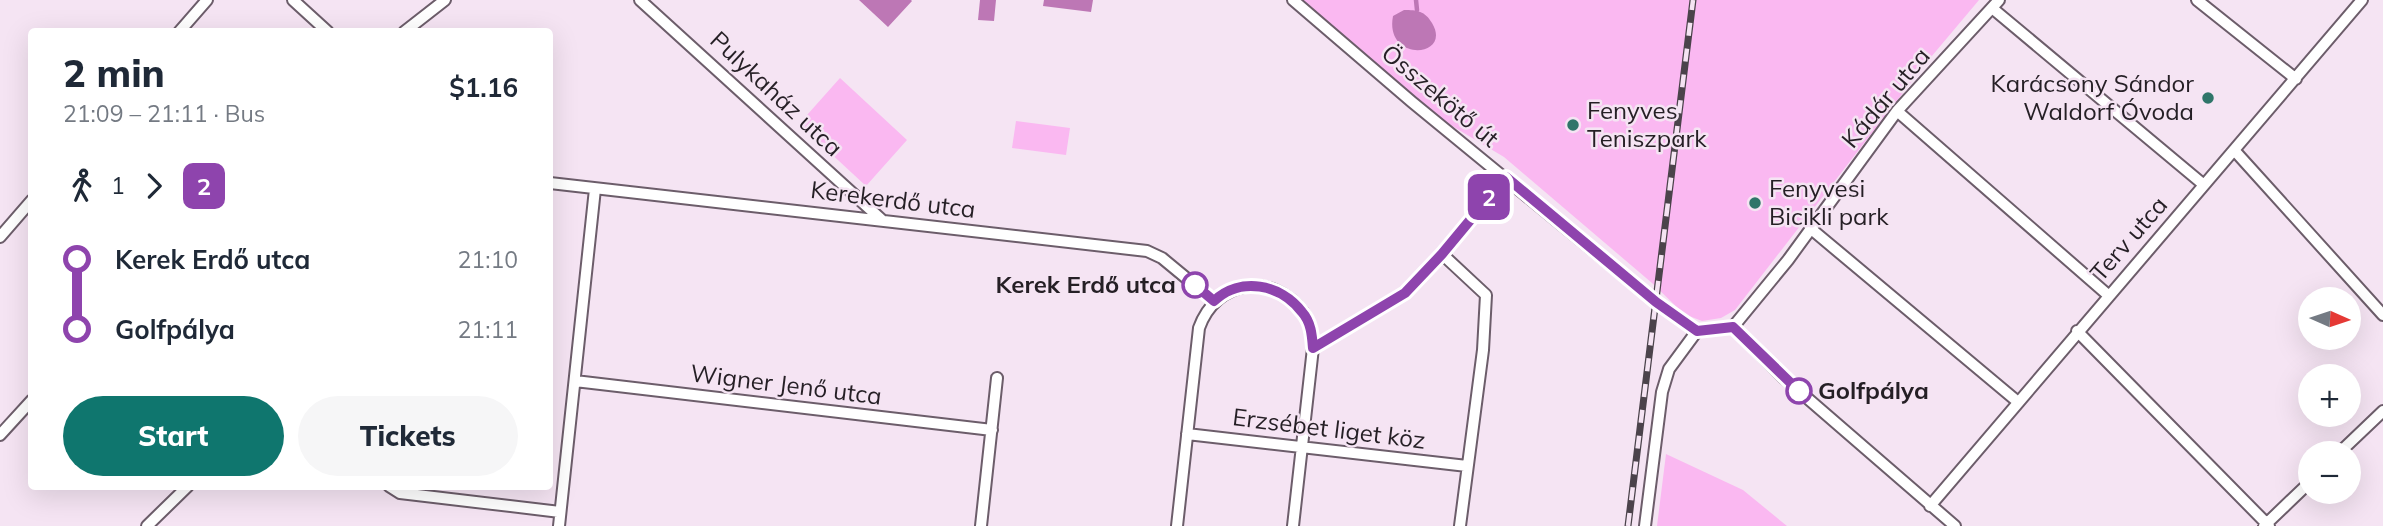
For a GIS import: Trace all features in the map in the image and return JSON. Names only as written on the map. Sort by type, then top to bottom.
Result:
[{"type":"street","points":[[182,28],[207,0]]},
{"type":"street","points":[[293,0],[324,28]]},
{"type":"street","points":[[409,28],[445,0]]},
{"type":"street","name":"Pulykaház utca","points":[[640,0],[883,221]]},
{"type":"street","name":"Összekötő út","points":[[1293,0],[1412,102],[1656,302],[1697,331]]},
{"type":"street","points":[[2197,0],[2297,79]]},
{"type":"street","name":"Terv utca","points":[[1930,506],[2362,0]]},
{"type":"street","points":[[1996,4],[2204,185]]},
{"type":"street","name":"Kádár utca","points":[[1733,327],[1788,260],[1897,111],[1996,4]]},
{"type":"street","points":[[1897,111],[2108,295]]},
{"type":"street","points":[[2234,150],[2383,315]]},
{"type":"street","points":[[1313,348],[1405,293],[1442,254],[1506,177]]},
{"type":"street","name":"Kerekerdő utca","points":[[553,183],[1147,251],[1162,258],[1214,301]]},
{"type":"street","points":[[559,526],[595,189]]},
{"type":"street","points":[[0,237],[28,205]]},
{"type":"street","points":[[1810,228],[2018,402]]},
{"type":"street","points":[[1442,254],[1486,295],[1483,350],[1460,526]]},
{"type":"street","points":[[1177,526],[1196,340],[1203,317],[1214,301],[1236,288],[1254,286],[1275,290],[1284,295],[1303,312],[1312,332],[1313,348],[1293,526]]},
{"type":"street","points":[[1645,526],[1662,392],[1669,369],[1697,331],[1733,327],[1784,377],[1955,526]]},
{"type":"street","points":[[2077,331],[2267,525],[2298,494]]},
{"type":"street","points":[[981,526],[997,378]]},
{"type":"street","name":"Wigner Jenő utca","points":[[575,381],[992,430]]},
{"type":"street","points":[[0,435],[28,404]]},
{"type":"street","points":[[2352,441],[2383,411]]},
{"type":"street","name":"Erzsébet liget köz","points":[[1187,434],[1467,466]]},
{"type":"street","points":[[156,523],[185,490]]},
{"type":"street","points":[[394,490],[400,494],[560,512]]},
{"type":"shaded area","points":[[859,0],[911,0],[912,1],[888,27]]},
{"type":"shaded area","points":[[980,0],[996,0],[994,21],[978,20]]},
{"type":"shaded area","points":[[1044,0],[1093,0],[1091,12],[1043,6]]},
{"type":"shaded area","points":[[1293,0],[1979,0],[1926,63],[1735,310],[1721,318],[1702,321],[1684,314],[1652,283],[1504,157],[1412,102]]},
{"type":"shaded area","points":[[1404,10],[1420,12],[1432,23],[1436,35],[1434,43],[1427,49],[1407,48],[1398,42],[1393,31],[1393,16]]},
{"type":"shaded area","points":[[840,78],[907,140],[866,186],[799,124]]},
{"type":"shaded area","points":[[1016,121],[1070,128],[1066,155],[1012,148]]},
{"type":"shaded area","points":[[1666,454],[1743,490],[1787,526],[1657,526]]},
{"type":"waterway","points":[[1416,0],[1417,10]]},
{"type":"railway","points":[[1628,526],[1693,0]]},
{"type":"bus line","name":"2","points":[[1195,285],[1214,301],[1226,292],[1244,286],[1275,290],[1303,312],[1312,332],[1313,348],[1405,293],[1442,254],[1506,177],[1656,302],[1697,331],[1733,327],[1799,391]]},
{"type":"place","name":"Karácsony Sándor Waldorf Óvoda","points":[[2208,98]]},
{"type":"place","name":"Fenyves Teniszpark","points":[[1573,125]]},
{"type":"place","name":"Fenyvesi Bicikli park","points":[[1755,203]]},
{"type":"place","name":"Kerek Erdő utca","points":[[1195,285]]},
{"type":"place","name":"Golfpálya","points":[[1799,391]]}]
